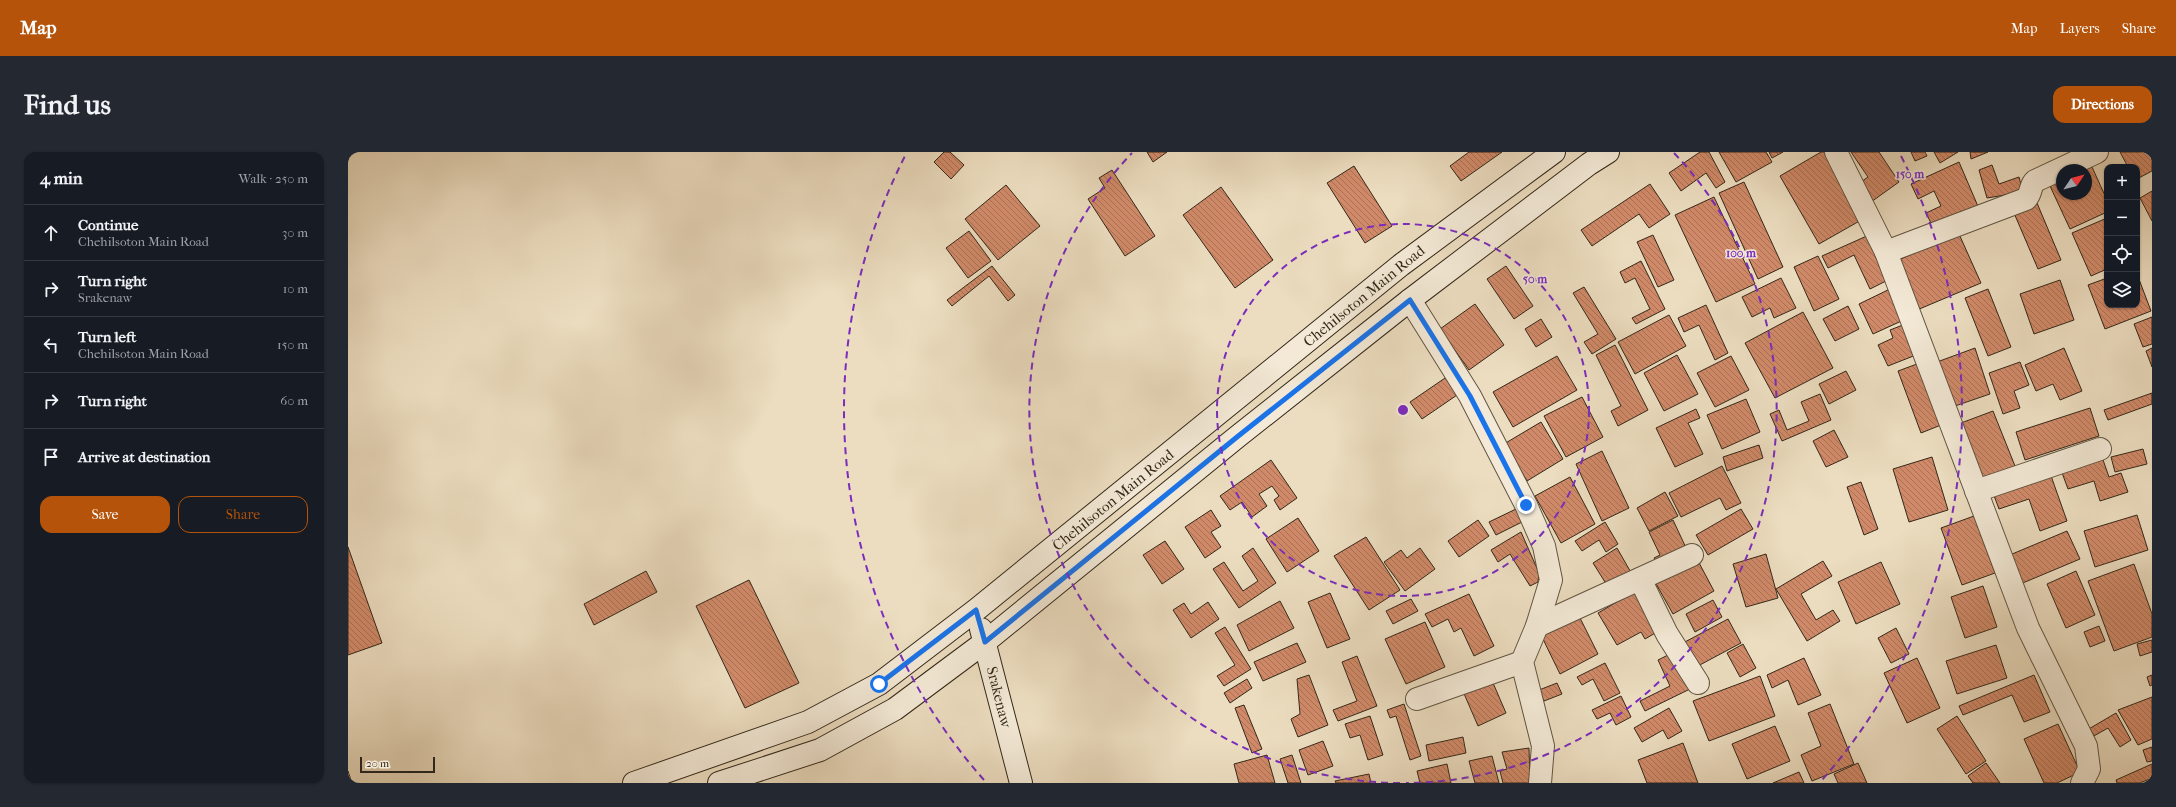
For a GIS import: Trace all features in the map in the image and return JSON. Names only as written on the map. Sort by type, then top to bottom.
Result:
[{"type":"main road","name":"Chehilsoton Main Road","points":[[634,783],[808,722],[879,684],[976,610],[1400,265],[1554,152]]},
{"type":"main road","name":"Chehilsoton Main Road","points":[[719,783],[820,750],[895,709],[985,642],[1237,437],[1410,300],[1588,164],[1608,152]]},
{"type":"main road","points":[[1836,152],[1886,252],[2028,628],[2086,746],[2089,768],[2082,783]]},
{"type":"main road","points":[[1886,252],[2026,199],[2031,193],[2032,185],[2035,181],[2096,152]]},
{"type":"main road","points":[[1410,300],[1470,396],[1526,505],[1544,546],[1551,580],[1537,626],[1522,662],[1543,746],[1540,783]]},
{"type":"main road","points":[[1976,492],[2100,449]]},
{"type":"main road","points":[[1537,626],[1692,555]]},
{"type":"main road","points":[[1640,579],[1667,634],[1698,683]]},
{"type":"main road","name":"Srakenaw","points":[[976,610],[1021,783]]},
{"type":"main road","points":[[1417,699],[1522,662]]},
{"type":"building","points":[[944,152],[950,152],[964,165],[951,179],[934,162]]},
{"type":"building","points":[[1147,152],[1167,152],[1153,162]]},
{"type":"building","points":[[1469,152],[1502,152],[1461,181],[1450,166]]},
{"type":"building","points":[[1700,152],[1709,152],[1725,182],[1716,188],[1706,173],[1681,191],[1669,173]]},
{"type":"building","points":[[1719,152],[1766,152],[1772,162],[1736,182]]},
{"type":"building","points":[[1769,152],[1783,152],[1772,158]]},
{"type":"building","points":[[1821,152],[1825,152],[1863,219],[1819,244],[1780,176]]},
{"type":"building","points":[[1851,152],[1879,152],[1899,182],[1871,202],[1858,184],[1868,177]]},
{"type":"building","points":[[1911,152],[1925,152],[1927,156],[1915,161]]},
{"type":"building","points":[[1934,152],[1958,152],[1940,163]]},
{"type":"building","points":[[1970,152],[1988,152],[1971,159]]},
{"type":"building","points":[[2120,152],[2152,152],[2152,171],[2140,177],[2140,164],[2126,164]]},
{"type":"building","points":[[1959,162],[1980,211],[1935,231],[1926,213],[1941,206],[1934,191],[1918,199],[1911,184]]},
{"type":"building","points":[[1992,165],[1999,184],[2019,177],[2023,192],[1987,198],[1979,170]]},
{"type":"building","points":[[1354,166],[1392,226],[1365,243],[1327,183]]},
{"type":"building","points":[[2092,167],[2104,193],[2104,213],[2070,229],[2057,200],[2092,200]]},
{"type":"building","points":[[1112,170],[1155,236],[1125,256],[1088,199],[1105,188],[1099,178]]},
{"type":"building","points":[[1744,182],[1783,267],[1758,279],[1719,193]]},
{"type":"building","points":[[2056,183],[2056,199],[2050,186]]},
{"type":"building","points":[[1650,184],[1670,214],[1649,228],[1639,214],[1592,246],[1581,230]]},
{"type":"building","points":[[1006,185],[1040,226],[998,260],[965,219]]},
{"type":"building","points":[[1221,187],[1273,260],[1235,288],[1183,215]]},
{"type":"building","points":[[2152,191],[2152,221],[2140,198]]},
{"type":"building","points":[[1714,197],[1755,284],[1716,302],[1675,215]]},
{"type":"building","points":[[2037,203],[2061,260],[2038,269],[2014,213]]},
{"type":"building","points":[[2104,219],[2104,270],[2091,276],[2072,233]]},
{"type":"building","points":[[969,231],[991,261],[968,278],[946,248]]},
{"type":"building","points":[[1959,234],[1981,283],[1917,310],[1896,261]]},
{"type":"building","points":[[1653,235],[1674,280],[1658,287],[1637,242]]},
{"type":"building","points":[[1869,235],[1890,279],[1870,289],[1854,255],[1828,268],[1822,256]]},
{"type":"building","points":[[1818,256],[1839,299],[1814,311],[1794,267]]},
{"type":"building","points":[[1641,261],[1665,309],[1636,324],[1632,318],[1650,309],[1635,278],[1625,283],[1620,272]]},
{"type":"building","points":[[992,266],[1015,295],[1008,301],[989,276],[952,306],[947,300]]},
{"type":"building","points":[[1506,266],[1533,306],[1514,319],[1487,279]]},
{"type":"building","points":[[1781,278],[1796,308],[1774,318],[1770,308],[1752,317],[1742,297]]},
{"type":"building","points":[[2104,279],[2104,308],[2140,308],[2140,282],[2151,311],[2105,329],[2088,285]]},
{"type":"building","points":[[2060,280],[2074,320],[2034,334],[2020,294]]},
{"type":"building","points":[[1584,287],[1616,339],[1592,354],[1584,342],[1598,334],[1573,293]]},
{"type":"building","points":[[1894,287],[1908,318],[1873,334],[1859,304]]},
{"type":"building","points":[[1988,289],[2011,347],[1988,356],[1965,298]]},
{"type":"building","points":[[1475,304],[1504,345],[1469,370],[1440,329]]},
{"type":"building","points":[[1706,305],[1728,353],[1715,360],[1699,325],[1684,332],[1678,318]]},
{"type":"building","points":[[1848,306],[1859,329],[1835,341],[1823,319]]},
{"type":"building","points":[[1803,312],[1833,368],[1775,398],[1745,343]]},
{"type":"building","points":[[1669,315],[1686,346],[1635,374],[1618,342]]},
{"type":"building","points":[[2152,317],[2152,344],[2143,347],[2134,324]]},
{"type":"building","points":[[1541,319],[1552,337],[1536,347],[1525,329]]},
{"type":"building","points":[[1908,323],[1921,353],[1888,366],[1878,345],[1893,338],[1890,330]]},
{"type":"building","points":[[1615,345],[1648,410],[1618,426],[1611,411],[1621,406],[1596,355]]},
{"type":"building","points":[[1975,348],[1990,394],[1952,407],[1937,362]]},
{"type":"building","points":[[2064,348],[2082,391],[2060,400],[2053,384],[2036,391],[2025,365]]},
{"type":"building","points":[[2152,348],[2152,367],[2146,351]]},
{"type":"building","points":[[1677,355],[1698,394],[1664,411],[1644,373]]},
{"type":"building","points":[[1557,356],[1577,390],[1513,427],[1493,392]]},
{"type":"building","points":[[1731,356],[1749,390],[1715,407],[1697,373]]},
{"type":"building","points":[[2020,362],[2029,385],[2014,391],[2020,408],[2003,414],[1989,373]]},
{"type":"building","points":[[1917,364],[1941,425],[1921,433],[1898,371]]},
{"type":"building","points":[[1846,371],[1856,390],[1829,404],[1819,384]]},
{"type":"building","points":[[1448,376],[1460,393],[1422,419],[1410,402]]},
{"type":"building","points":[[2152,393],[2152,404],[2108,420],[2104,410]]},
{"type":"building","points":[[1820,394],[1831,420],[1782,441],[1770,414],[1779,410],[1787,430],[1809,421],[1801,402]]},
{"type":"building","points":[[1582,397],[1603,437],[1566,457],[1544,416]]},
{"type":"building","points":[[1746,399],[1760,432],[1722,449],[1707,415]]},
{"type":"building","points":[[2090,408],[2099,436],[2025,460],[2016,432]]},
{"type":"building","points":[[1696,409],[1700,418],[1688,423],[1703,454],[1675,467],[1656,428]]},
{"type":"building","points":[[1993,411],[2015,466],[1983,479],[1961,423]]},
{"type":"building","points":[[1541,422],[1563,459],[1527,481],[1504,444]]},
{"type":"building","points":[[1834,430],[1848,457],[1826,467],[1813,441]]},
{"type":"building","points":[[1759,445],[1763,458],[1727,471],[1723,457]]},
{"type":"building","points":[[2143,449],[2147,464],[2115,472],[2111,457]]},
{"type":"building","points":[[1602,451],[1629,508],[1602,521],[1576,464]]},
{"type":"building","points":[[1932,457],[1948,510],[1909,522],[1893,469]]},
{"type":"building","points":[[2102,457],[2109,477],[2121,473],[2128,492],[2100,501],[2094,481],[2068,489],[2061,470]]},
{"type":"building","points":[[1271,460],[1297,498],[1280,510],[1274,500],[1279,496],[1272,486],[1259,494],[1267,506],[1252,517],[1242,502],[1230,510],[1220,496]]},
{"type":"building","points":[[1722,466],[1741,503],[1726,510],[1720,498],[1681,517],[1669,493]]},
{"type":"building","points":[[2050,473],[2067,521],[2040,531],[2029,499],[1999,509],[1993,493]]},
{"type":"building","points":[[1570,477],[1595,524],[1561,543],[1535,496]]},
{"type":"building","points":[[1861,482],[1878,529],[1864,535],[1847,487]]},
{"type":"building","points":[[1665,492],[1678,516],[1649,531],[1637,508]]},
{"type":"building","points":[[1516,509],[1522,522],[1496,535],[1489,522]]},
{"type":"building","points":[[1741,509],[1753,529],[1708,555],[1696,535]]},
{"type":"building","points":[[1211,510],[1221,526],[1211,532],[1221,547],[1205,558],[1185,527]]},
{"type":"building","points":[[2137,515],[2148,550],[2095,567],[2084,531]]},
{"type":"building","points":[[1974,516],[1995,573],[1962,585],[1941,528]]},
{"type":"building","points":[[1298,518],[1319,551],[1287,572],[1266,539]]},
{"type":"building","points":[[1478,520],[1489,536],[1459,557],[1448,541]]},
{"type":"building","points":[[1673,520],[1688,552],[1659,566],[1654,558],[1660,555],[1649,532]]},
{"type":"building","points":[[1605,522],[1618,544],[1606,552],[1599,540],[1582,551],[1575,541]]},
{"type":"building","points":[[2067,531],[2080,559],[2018,585],[2005,557]]},
{"type":"building","points":[[1521,532],[1539,573],[1538,582],[1530,586],[1510,554],[1498,562],[1491,550]]},
{"type":"building","points":[[1366,537],[1400,590],[1369,610],[1334,556]]},
{"type":"building","points":[[1165,541],[1184,569],[1162,584],[1143,555]]},
{"type":"building","points":[[348,547],[382,643],[348,655]]},
{"type":"building","points":[[1253,548],[1276,583],[1239,608],[1213,569],[1224,562],[1243,591],[1258,581],[1242,556]]},
{"type":"building","points":[[1420,548],[1435,569],[1405,591],[1384,562],[1401,550],[1407,558]]},
{"type":"building","points":[[1617,548],[1633,576],[1610,590],[1593,563]]},
{"type":"building","points":[[1766,554],[1778,598],[1746,607],[1733,564]]},
{"type":"building","points":[[1697,559],[1714,591],[1673,614],[1655,582]]},
{"type":"building","points":[[1823,561],[1832,576],[1801,594],[1816,620],[1833,610],[1840,621],[1807,641],[1776,589]]},
{"type":"building","points":[[1881,562],[1900,604],[1856,624],[1838,582]]},
{"type":"building","points":[[2134,564],[2152,614],[2152,637],[2114,651],[2088,581]]},
{"type":"building","points":[[646,571],[657,592],[594,625],[584,604]]},
{"type":"building","points":[[2076,571],[2095,615],[2066,628],[2047,584]]},
{"type":"building","points":[[749,580],[799,683],[745,708],[696,606]]},
{"type":"building","points":[[1983,586],[1997,627],[1965,638],[1951,597]]},
{"type":"building","points":[[1634,592],[1657,632],[1645,639],[1641,632],[1617,645],[1598,613]]},
{"type":"building","points":[[1330,593],[1350,639],[1327,648],[1308,602]]},
{"type":"building","points":[[1469,594],[1494,646],[1474,656],[1461,628],[1454,632],[1448,619],[1432,627],[1425,614]]},
{"type":"building","points":[[1411,599],[1418,611],[1393,624],[1386,611]]},
{"type":"building","points":[[1713,600],[1722,617],[1695,632],[1686,614]]},
{"type":"building","points":[[1280,601],[1294,628],[1249,651],[1237,625]]},
{"type":"building","points":[[1208,602],[1219,619],[1191,638],[1173,610],[1184,603],[1191,614]]},
{"type":"building","points":[[1578,614],[1598,654],[1560,674],[1540,633]]},
{"type":"building","points":[[1728,619],[1741,643],[1696,667],[1683,643]]},
{"type":"building","points":[[1425,622],[1445,667],[1406,684],[1385,639]]},
{"type":"building","points":[[2099,626],[2105,641],[2090,647],[2084,632]]},
{"type":"building","points":[[1225,627],[1251,669],[1224,686],[1217,676],[1235,665],[1215,633]]},
{"type":"building","points":[[1896,628],[1909,654],[1891,663],[1878,638]]},
{"type":"building","points":[[2152,640],[2152,652],[2140,656],[2137,644]]},
{"type":"building","points":[[1297,643],[1306,662],[1263,681],[1254,662]]},
{"type":"building","points":[[1743,644],[1756,668],[1740,677],[1727,653]]},
{"type":"building","points":[[1996,645],[2007,678],[1957,694],[1946,661]]},
{"type":"building","points":[[1672,653],[1690,689],[1645,711],[1640,701],[1670,686],[1658,660]]},
{"type":"building","points":[[1357,656],[1377,706],[1338,721],[1333,710],[1357,701],[1342,662]]},
{"type":"building","points":[[1804,658],[1821,695],[1798,705],[1788,680],[1772,688],[1767,675]]},
{"type":"building","points":[[1917,658],[1940,708],[1907,723],[1884,673]]},
{"type":"building","points":[[1605,663],[1620,693],[1604,701],[1593,679],[1582,685],[1577,677]]},
{"type":"building","points":[[1309,675],[1328,725],[1298,737],[1291,719],[1300,714],[1297,679]]},
{"type":"building","points":[[2034,675],[2050,712],[2024,722],[2012,695],[1963,715],[1959,706]]},
{"type":"building","points":[[2152,675],[2152,685],[2150,686],[2147,677]]},
{"type":"building","points":[[1490,676],[1506,713],[1478,726],[1462,689]]},
{"type":"building","points":[[1760,676],[1775,716],[1709,741],[1693,701]]},
{"type":"building","points":[[1247,679],[1252,688],[1230,703],[1224,693]]},
{"type":"building","points":[[1557,683],[1562,694],[1544,701],[1539,690]]},
{"type":"building","points":[[1621,696],[1631,717],[1616,725],[1610,713],[1597,719],[1592,710]]},
{"type":"building","points":[[2152,697],[2152,739],[2138,745],[2118,710]]},
{"type":"building","points":[[1404,704],[1421,756],[1410,760],[1396,716],[1390,718],[1387,710]]},
{"type":"building","points":[[1830,704],[1854,764],[1812,781],[1801,755],[1821,746],[1808,713]]},
{"type":"building","points":[[1244,705],[1262,749],[1252,753],[1235,708]]},
{"type":"building","points":[[1669,708],[1682,731],[1668,739],[1663,730],[1642,742],[1634,728]]},
{"type":"building","points":[[2116,713],[2131,740],[2120,747],[2108,728],[2092,737],[2087,730]]},
{"type":"building","points":[[1370,716],[1383,755],[1368,760],[1360,735],[1350,738],[1345,724]]},
{"type":"building","points":[[1957,716],[1986,761],[1966,774],[1937,729]]},
{"type":"building","points":[[2058,724],[2080,772],[2057,783],[2044,783],[2024,739]]},
{"type":"building","points":[[1775,726],[1790,761],[1747,779],[1732,744]]},
{"type":"building","points":[[1463,737],[1466,753],[1429,761],[1426,745]]},
{"type":"building","points":[[1323,741],[1333,766],[1308,775],[1299,750]]},
{"type":"building","points":[[1683,743],[1698,783],[1647,783],[1638,760]]},
{"type":"building","points":[[2152,747],[2152,761],[2147,762],[2143,750]]},
{"type":"building","points":[[1529,748],[1530,783],[1503,783],[1500,771],[1507,769],[1502,752]]},
{"type":"building","points":[[1267,755],[1275,783],[1239,783],[1234,764]]},
{"type":"building","points":[[1292,755],[1301,783],[1288,783],[1280,759]]},
{"type":"building","points":[[1492,756],[1499,783],[1475,783],[1469,761]]},
{"type":"building","points":[[1858,763],[1867,783],[1838,783],[1834,774]]},
{"type":"building","points":[[1986,763],[2000,783],[1973,783],[1968,776]]},
{"type":"building","points":[[1447,764],[1451,783],[1420,783],[1417,771]]},
{"type":"building","points":[[2152,764],[2152,778],[2140,783],[2117,783],[2116,780]]},
{"type":"building","points":[[348,771],[352,783],[348,783]]},
{"type":"building","points":[[1799,772],[1804,783],[1773,783]]},
{"type":"building","points":[[1369,774],[1371,783],[1336,783],[1335,781]]},
{"type":"route","points":[[879,684],[976,610],[985,642],[1237,437],[1410,300],[1470,396],[1526,505]]}]
